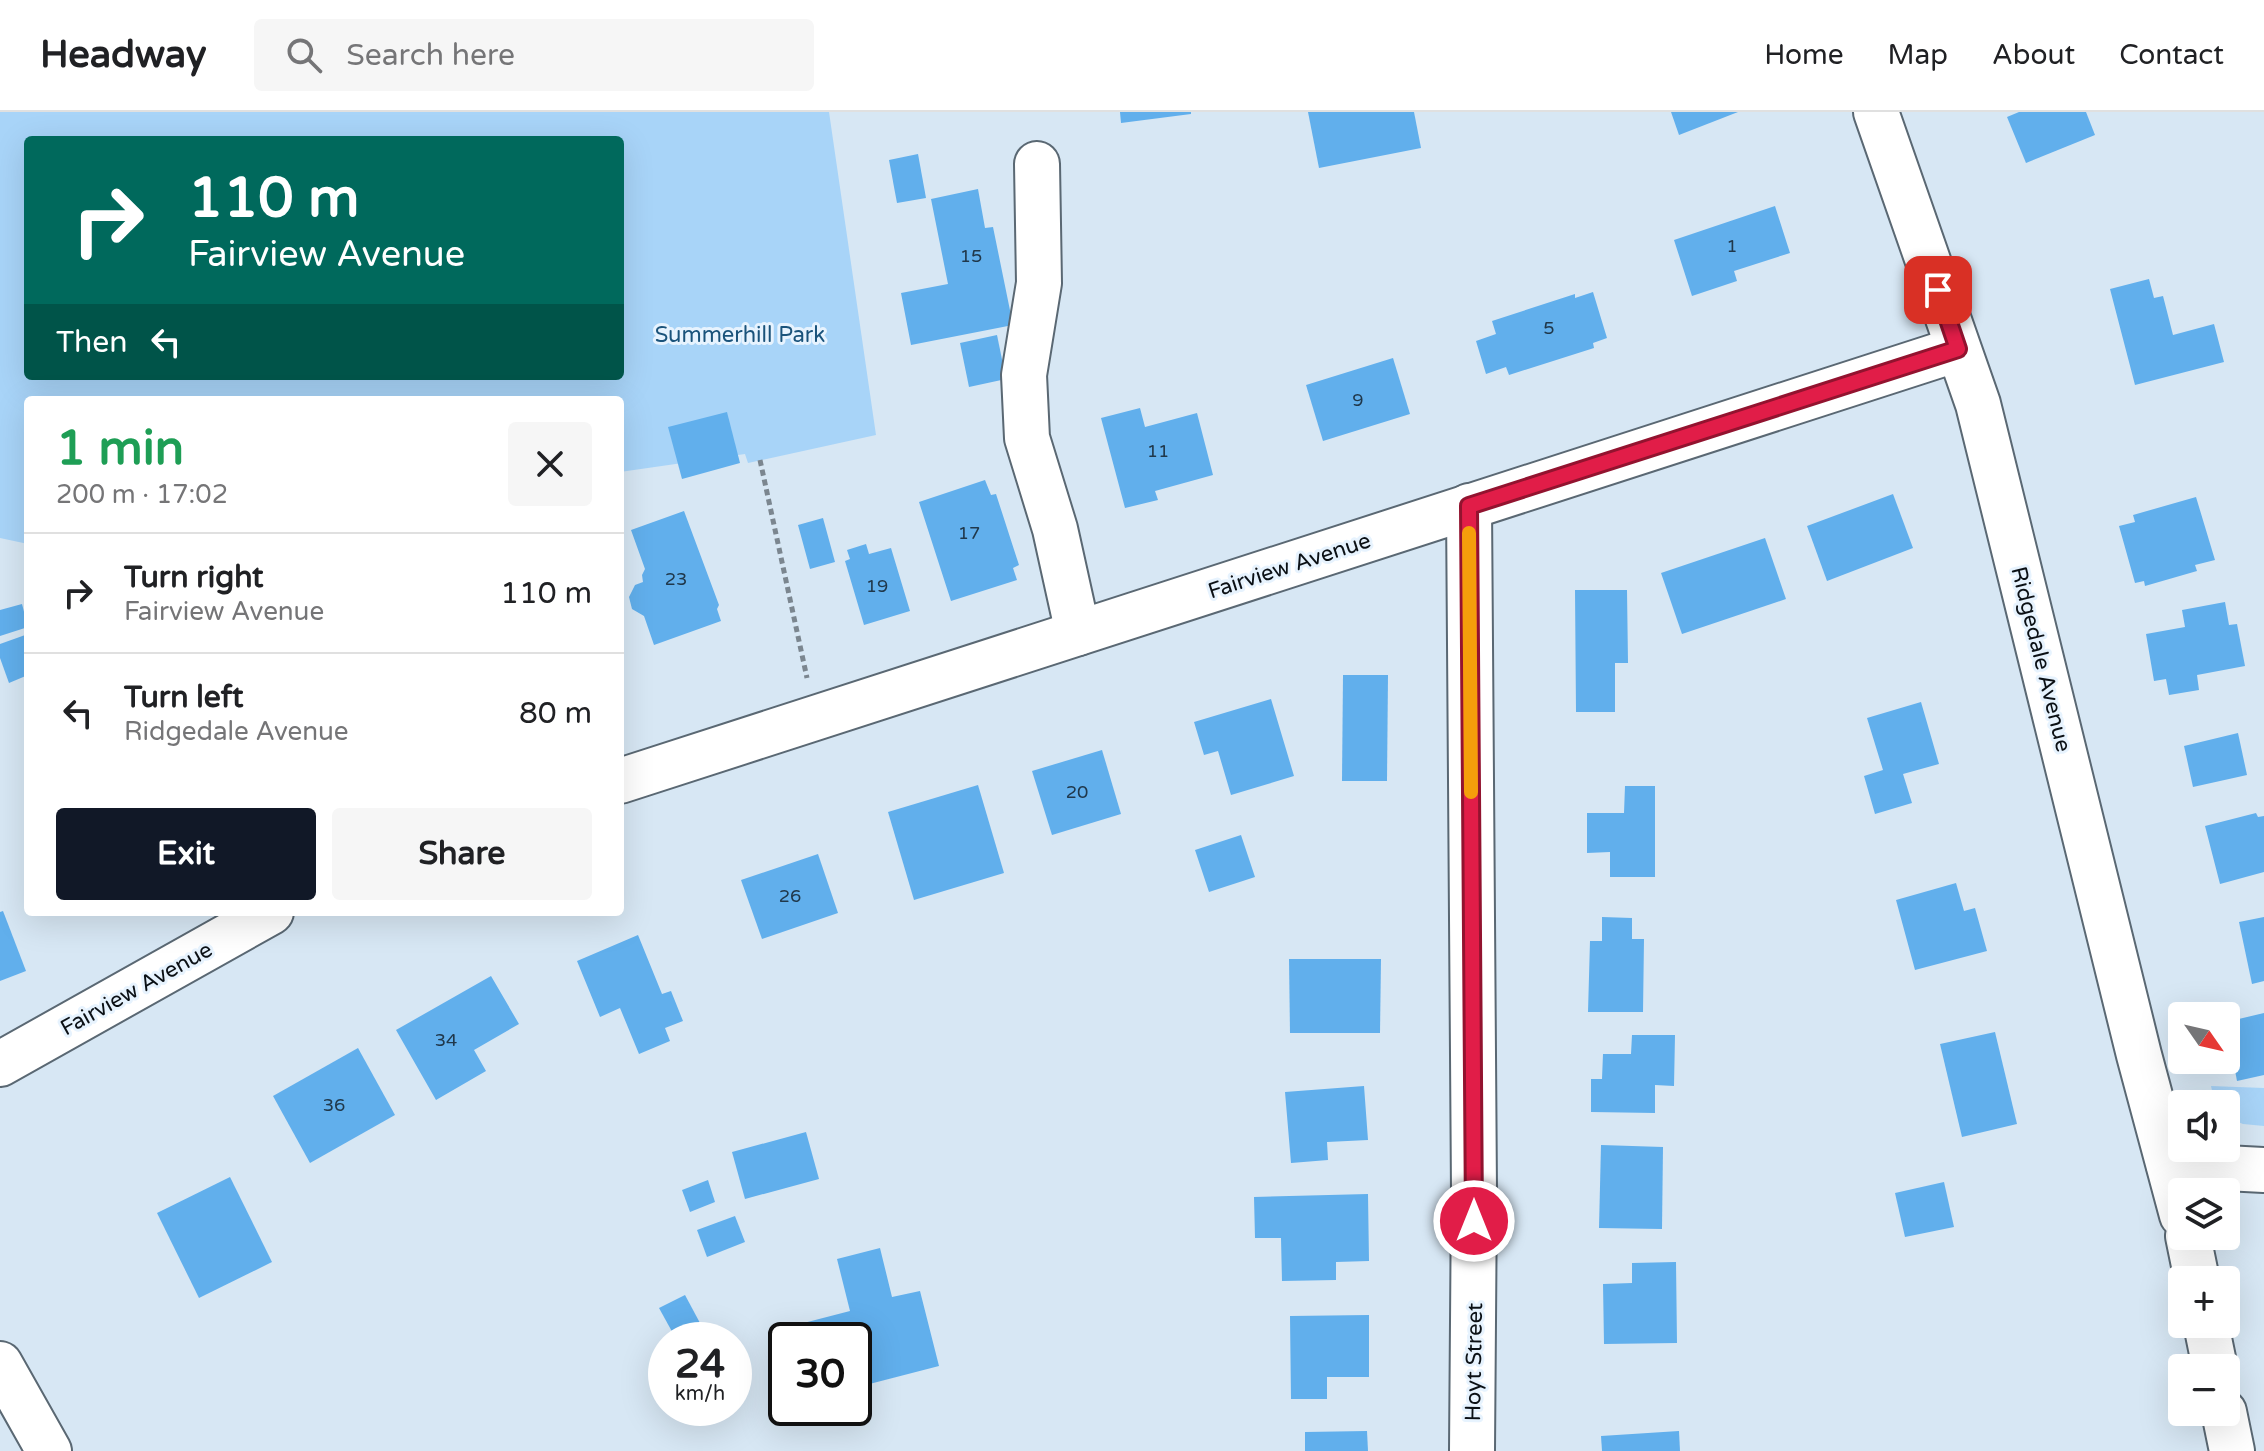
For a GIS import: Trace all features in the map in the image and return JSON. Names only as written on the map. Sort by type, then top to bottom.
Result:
[{"type":"street","name":"Ridgedale Avenue","points":[[1876,112],[1978,404],[2172,1178]]},
{"type":"street","points":[[1037,164],[1039,283],[1024,375],[1027,438],[1055,529],[1078,633]]},
{"type":"street","name":"Fairview Avenue","points":[[624,780],[1958,349]]},
{"type":"street","name":"Hoyt Street","points":[[1469,506],[1474,1192],[1472,1451]]},
{"type":"street","name":"Fairview Avenue","points":[[0,1064],[264,916]]},
{"type":"street","points":[[2169,1165],[2264,1170]]},
{"type":"street","points":[[0,1364],[49,1451]]},
{"type":"street","points":[[2227,1426],[2232,1451]]},
{"type":"path","points":[[760,460],[809,690]]},
{"type":"green space","name":"Summerhill Park","points":[[0,112],[829,112],[876,435],[748,463],[745,454],[624,471],[624,396],[24,396],[24,543],[0,538]]},
{"type":"green space","points":[[2211,1086],[2264,1088],[2264,1126],[2240,1123],[2240,1090],[2212,1090]]},
{"type":"building","points":[[1120,112],[1191,112],[1191,114],[1121,123]]},
{"type":"building","points":[[1308,112],[1414,112],[1421,148],[1319,168]]},
{"type":"building","points":[[1671,112],[1738,112],[1679,135]]},
{"type":"building","points":[[2019,112],[2086,112],[2095,135],[2026,163],[2007,117]]},
{"type":"building","points":[[918,154],[926,198],[897,203],[889,160]]},
{"type":"building","points":[[978,189],[985,228],[993,227],[1013,325],[911,345],[901,293],[948,284],[931,199]]},
{"type":"building","points":[[1775,206],[1790,253],[1734,271],[1737,281],[1692,296],[1674,240]]},
{"type":"building","points":[[2149,279],[2154,298],[2163,296],[2173,335],[2214,324],[2224,362],[2135,385],[2110,289]]},
{"type":"building","points":[[1593,292],[1607,338],[1593,343],[1594,348],[1509,375],[1506,367],[1486,374],[1476,341],[1496,334],[1492,321],[1575,294],[1575,298]]},
{"type":"building","points":[[997,335],[1006,379],[969,387],[960,343]]},
{"type":"building","points":[[1393,358],[1410,414],[1323,441],[1306,385]]},
{"type":"building","points":[[1140,408],[1145,427],[1197,413],[1213,475],[1155,491],[1158,500],[1125,508],[1101,418]]},
{"type":"building","points":[[727,412],[740,463],[682,479],[668,427]]},
{"type":"building","points":[[985,480],[991,495],[996,494],[1019,565],[1013,568],[1017,580],[951,601],[919,502]]},
{"type":"building","points":[[1893,494],[1913,548],[1827,581],[1807,526]]},
{"type":"building","points":[[2196,497],[2215,560],[2195,565],[2197,571],[2145,586],[2144,581],[2135,583],[2119,526],[2135,522],[2133,515]]},
{"type":"building","points":[[684,511],[719,605],[717,609],[721,621],[654,645],[644,616],[632,609],[629,597],[635,585],[643,582],[645,569],[631,530]]},
{"type":"building","points":[[823,518],[835,562],[810,569],[798,525]]},
{"type":"building","points":[[1765,538],[1786,599],[1682,634],[1661,573]]},
{"type":"building","points":[[866,544],[869,554],[891,548],[910,611],[864,625],[845,561],[850,559],[847,550]]},
{"type":"building","points":[[1575,590],[1627,590],[1628,663],[1615,663],[1615,712],[1576,712]]},
{"type":"building","points":[[2225,602],[2229,625],[2237,624],[2245,666],[2197,675],[2199,690],[2169,695],[2166,679],[2154,681],[2146,634],[2185,627],[2182,610]]},
{"type":"building","points":[[22,604],[24,628],[0,636],[0,610]]},
{"type":"building","points":[[24,635],[24,677],[9,683],[0,658],[0,644]]},
{"type":"building","points":[[1343,675],[1388,675],[1387,781],[1342,781]]},
{"type":"building","points":[[1271,699],[1294,776],[1231,795],[1218,751],[1204,755],[1194,722]]},
{"type":"building","points":[[1921,702],[1939,764],[1903,774],[1912,803],[1875,814],[1864,776],[1883,770],[1867,718]]},
{"type":"building","points":[[2238,733],[2247,775],[2193,787],[2184,746]]},
{"type":"building","points":[[1102,750],[1121,814],[1052,835],[1032,771]]},
{"type":"building","points":[[978,785],[1004,873],[914,900],[888,812]]},
{"type":"building","points":[[1625,786],[1655,786],[1655,877],[1610,877],[1610,852],[1587,853],[1587,813],[1624,813]]},
{"type":"building","points":[[2256,813],[2258,817],[2264,816],[2264,872],[2220,884],[2205,826]]},
{"type":"building","points":[[1241,835],[1255,877],[1209,892],[1195,850]]},
{"type":"building","points":[[818,854],[838,913],[762,939],[741,880]]},
{"type":"building","points":[[1956,883],[1964,911],[1975,908],[1987,951],[1915,970],[1896,900]]},
{"type":"building","points":[[3,911],[26,971],[0,981],[0,912]]},
{"type":"building","points":[[1602,917],[1632,918],[1632,939],[1644,939],[1643,1012],[1588,1012],[1590,941],[1602,941]]},
{"type":"building","points":[[2264,917],[2264,981],[2252,984],[2239,922]]},
{"type":"building","points":[[638,935],[662,994],[671,991],[683,1021],[665,1028],[670,1041],[639,1054],[620,1008],[600,1017],[577,961]]},
{"type":"building","points":[[1289,959],[1381,959],[1380,1033],[1290,1033]]},
{"type":"building","points":[[491,976],[519,1024],[474,1050],[486,1071],[436,1100],[396,1030]]},
{"type":"building","points":[[2264,1013],[2264,1075],[2237,1081],[2236,1074],[2240,1074],[2240,1019]]},
{"type":"building","points":[[1995,1032],[2017,1124],[1962,1137],[1940,1044]]},
{"type":"building","points":[[1632,1035],[1675,1035],[1674,1086],[1655,1085],[1655,1113],[1591,1112],[1591,1079],[1602,1079],[1603,1054],[1631,1054]]},
{"type":"building","points":[[358,1048],[395,1115],[310,1163],[273,1096]]},
{"type":"building","points":[[1364,1086],[1368,1140],[1327,1142],[1328,1160],[1291,1163],[1285,1092]]},
{"type":"building","points":[[806,1132],[819,1179],[745,1199],[732,1152]]},
{"type":"building","points":[[1601,1145],[1663,1147],[1662,1229],[1599,1228]]},
{"type":"building","points":[[230,1177],[272,1262],[199,1298],[157,1213]]},
{"type":"building","points":[[708,1180],[715,1202],[690,1212],[682,1190]]},
{"type":"building","points":[[1944,1182],[1954,1227],[1905,1237],[1895,1193]]},
{"type":"building","points":[[1368,1194],[1369,1261],[1336,1262],[1336,1280],[1282,1281],[1281,1238],[1255,1238],[1254,1197]]},
{"type":"building","points":[[735,1216],[745,1242],[707,1257],[697,1230]]},
{"type":"building","points":[[880,1248],[892,1297],[920,1291],[939,1366],[872,1383],[872,1322],[807,1322],[850,1311],[837,1259]]},
{"type":"building","points":[[1676,1262],[1677,1343],[1604,1344],[1603,1284],[1632,1283],[1632,1263]]},
{"type":"building","points":[[685,1295],[699,1322],[667,1322],[659,1308]]},
{"type":"building","points":[[1369,1315],[1369,1377],[1327,1377],[1327,1399],[1291,1399],[1290,1316]]},
{"type":"building","points":[[1367,1431],[1368,1451],[1305,1451],[1305,1432]]},
{"type":"building","points":[[1679,1431],[1680,1451],[1602,1451],[1601,1436]]},
{"type":"slow traffic","points":[[1469,533],[1471,792]]},
{"type":"route","points":[[1474,1221],[1469,506],[1958,349],[1938,290]]}]
